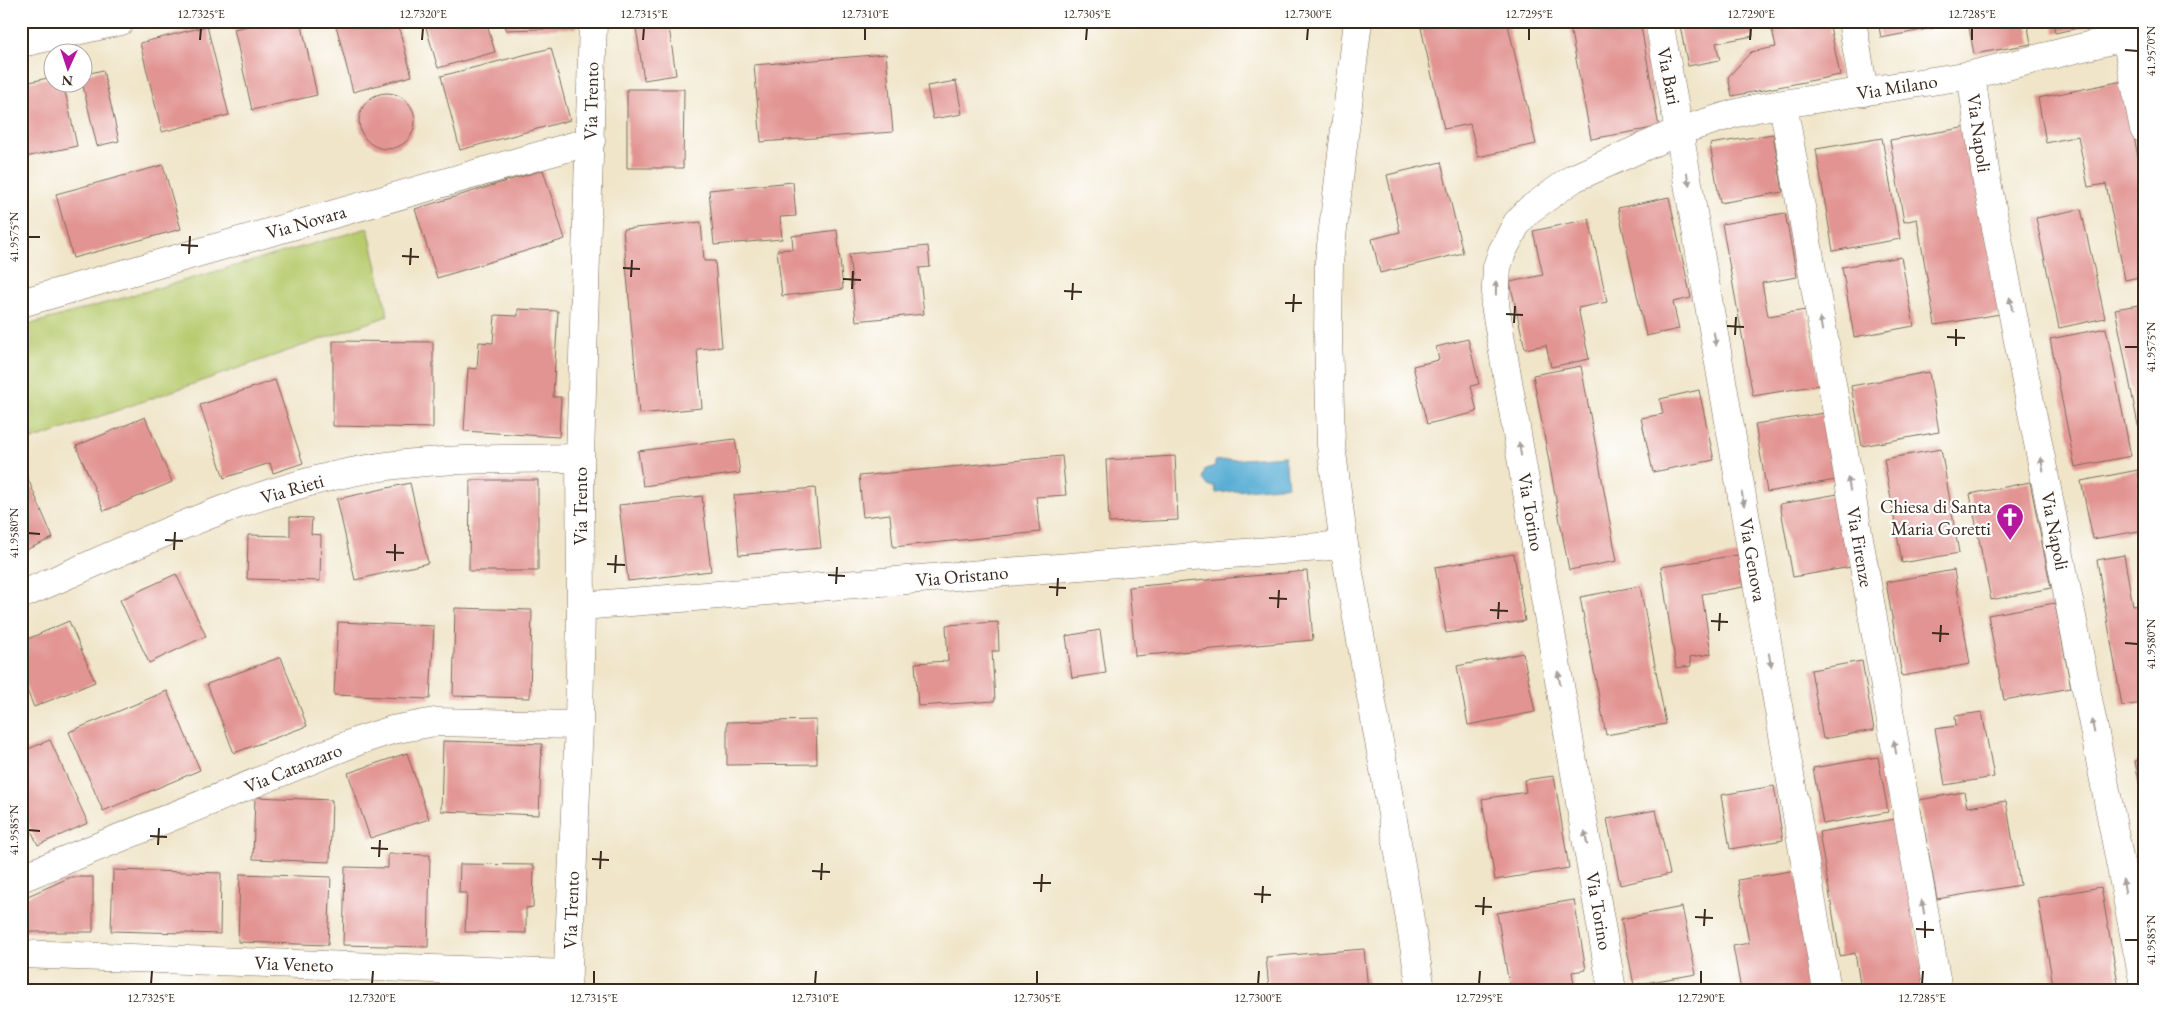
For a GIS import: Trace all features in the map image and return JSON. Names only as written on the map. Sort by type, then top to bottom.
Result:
[{"type":"street","points":[[21,42],[121,21]]},
{"type":"street","name":"Via Trento","points":[[567,982],[579,725],[581,606],[580,458],[591,141],[592,21]]},
{"type":"street","points":[[1358,21],[1329,262],[1331,445],[1344,545],[1421,990]]},
{"type":"street","name":"Via Bari","points":[[1658,21],[1680,131]]},
{"type":"street","points":[[1852,21],[1864,92]]},
{"type":"street","points":[[2135,35],[2144,128]]},
{"type":"street","name":"Via Milano","points":[[1680,131],[1733,114],[1783,104],[1971,75],[2135,35]]},
{"type":"street","name":"Via Napoli","points":[[1971,75],[1986,177],[2144,985]]},
{"type":"street","name":"Via Firenze","points":[[1783,104],[1938,990]]},
{"type":"street","name":"Via Torino","points":[[1612,990],[1497,314],[1495,286],[1497,267],[1502,252],[1517,223],[1529,210],[1574,178],[1680,131]]},
{"type":"street","name":"Via Genova","points":[[1680,131],[1827,990]]},
{"type":"street","name":"Via Novara","points":[[21,303],[591,141]]},
{"type":"street","name":"Via Rieti","points":[[21,595],[222,511],[321,480],[394,465],[437,461],[580,458]]},
{"type":"street","name":"Via Oristano","points":[[581,606],[1344,545]]},
{"type":"street","name":"Via Catanzaro","points":[[21,878],[358,741],[392,730],[417,724],[455,722],[579,725]]},
{"type":"street","name":"Via Veneto","points":[[21,954],[567,982]]},
{"type":"green space","points":[[368,228],[388,316],[21,444],[21,327]]},
{"type":"water","points":[[1285,456],[1288,486],[1216,493],[1215,486],[1208,486],[1203,479],[1205,469],[1215,466],[1215,461]]},
{"type":"building","points":[[270,21],[301,21],[317,95],[252,110],[234,29]]},
{"type":"building","points":[[335,21],[397,21],[412,76],[353,92]]},
{"type":"building","points":[[424,21],[486,21],[495,52],[438,68]]},
{"type":"building","points":[[505,21],[577,21],[577,28],[506,30]]},
{"type":"building","points":[[635,21],[668,21],[676,75],[644,80]]},
{"type":"building","points":[[1449,21],[1507,21],[1536,144],[1478,157],[1470,124],[1444,129],[1421,28]]},
{"type":"building","points":[[1602,21],[1640,21],[1659,127],[1591,139],[1570,27]]},
{"type":"building","points":[[1679,21],[1750,21],[1753,36],[1716,43],[1720,60],[1688,66]]},
{"type":"building","points":[[1770,21],[1829,21],[1840,75],[1732,96],[1728,77],[1751,52],[1776,47]]},
{"type":"building","points":[[1878,21],[1937,21],[1938,27],[1881,38]]},
{"type":"building","points":[[1968,21],[2027,21],[2031,44],[1974,54]]},
{"type":"building","points":[[2053,21],[2106,21],[2106,22],[2055,33]]},
{"type":"building","points":[[207,26],[229,115],[162,132],[140,43]]},
{"type":"building","points":[[551,48],[570,120],[460,150],[441,76]]},
{"type":"building","points":[[886,54],[893,132],[761,142],[754,65]]},
{"type":"building","points":[[103,70],[119,141],[97,146],[84,92],[92,92],[92,73]]},
{"type":"building","points":[[42,79],[42,92],[65,92],[77,146],[21,158],[21,84]]},
{"type":"building","points":[[956,81],[962,114],[933,119],[927,86]]},
{"type":"building","points":[[2123,81],[2144,187],[2144,276],[2125,280],[2106,184],[2088,187],[2078,136],[2046,143],[2038,98]]},
{"type":"building","points":[[627,89],[684,89],[683,168],[627,168]]},
{"type":"building","points":[[387,93],[398,95],[407,101],[413,110],[415,121],[413,132],[407,141],[398,147],[387,149],[376,147],[367,141],[361,132],[359,121],[361,110],[367,101],[376,95]]},
{"type":"building","points":[[1968,127],[2000,314],[1935,325],[1917,219],[1904,222],[1890,140]]},
{"type":"building","points":[[1773,134],[1783,192],[1720,203],[1710,144]]},
{"type":"building","points":[[1882,138],[1900,239],[1833,251],[1816,149]]},
{"type":"building","points":[[1441,162],[1463,253],[1380,273],[1372,239],[1400,232],[1387,175]]},
{"type":"building","points":[[163,165],[181,229],[73,258],[56,194]]},
{"type":"building","points":[[543,170],[565,239],[437,278],[415,209]]},
{"type":"building","points":[[793,182],[796,216],[780,217],[782,239],[714,245],[709,190]]},
{"type":"building","points":[[1669,197],[1691,298],[1673,302],[1679,329],[1646,336],[1618,208]]},
{"type":"building","points":[[2081,209],[2105,318],[2059,328],[2036,218]]},
{"type":"building","points":[[1785,213],[1797,277],[1762,283],[1768,316],[1806,310],[1819,385],[1753,396],[1722,224]]},
{"type":"building","points":[[1589,219],[1607,302],[1578,308],[1589,359],[1551,367],[1546,345],[1525,349],[1510,282],[1543,275],[1533,231]]},
{"type":"building","points":[[701,222],[704,261],[715,261],[722,347],[697,349],[702,408],[639,414],[623,229]]},
{"type":"building","points":[[837,230],[843,289],[782,296],[777,250],[793,249],[792,236]]},
{"type":"building","points":[[928,246],[930,267],[919,268],[924,314],[856,321],[849,254]]},
{"type":"building","points":[[1901,257],[1914,326],[1854,337],[1842,267]]},
{"type":"building","points":[[2144,304],[2144,450],[2143,450],[2115,309]]},
{"type":"building","points":[[518,309],[558,311],[553,397],[561,397],[559,437],[464,431],[468,368],[477,369],[479,342],[493,343],[495,315],[518,316]]},
{"type":"building","points":[[2106,328],[2131,456],[2075,467],[2050,339]]},
{"type":"building","points":[[1468,339],[1479,384],[1471,386],[1477,412],[1427,424],[1413,366],[1439,360],[1436,347]]},
{"type":"building","points":[[333,341],[433,342],[433,428],[333,426]]},
{"type":"building","points":[[1581,366],[1617,561],[1569,570],[1533,375]]},
{"type":"building","points":[[1929,372],[1939,432],[1862,446],[1851,386]]},
{"type":"building","points":[[275,380],[303,463],[273,473],[270,463],[224,478],[200,405]]},
{"type":"building","points":[[1699,390],[1714,460],[1653,472],[1641,418],[1663,414],[1660,399]]},
{"type":"building","points":[[1824,413],[1836,480],[1767,492],[1755,424]]},
{"type":"building","points":[[145,417],[172,482],[104,511],[76,446]]},
{"type":"building","points":[[735,439],[740,473],[643,486],[638,451]]},
{"type":"building","points":[[1941,449],[1959,553],[1902,563],[1884,459]]},
{"type":"building","points":[[1062,456],[1066,495],[1036,497],[1040,532],[893,547],[890,514],[863,517],[859,476]]},
{"type":"building","points":[[1175,456],[1178,520],[1109,523],[1106,460]]},
{"type":"building","points":[[21,467],[23,467],[53,538],[21,552]]},
{"type":"building","points":[[2138,470],[2139,479],[2144,478],[2144,530],[2093,539],[2081,481]]},
{"type":"building","points":[[470,480],[538,480],[538,571],[469,571]]},
{"type":"building","name":"Chiesa di Santa Maria Goretti","points":[[2030,482],[2051,588],[1991,600],[1970,494]]},
{"type":"building","points":[[410,483],[428,563],[355,580],[337,499]]},
{"type":"building","points":[[815,488],[821,548],[739,555],[734,495]]},
{"type":"building","points":[[1838,494],[1851,567],[1793,577],[1780,504]]},
{"type":"building","points":[[702,496],[711,571],[628,581],[619,505]]},
{"type":"building","points":[[290,517],[312,518],[311,534],[321,535],[320,581],[247,579],[248,535],[290,536]]},
{"type":"building","points":[[1514,554],[1525,621],[1446,633],[1435,567]]},
{"type":"building","points":[[1738,555],[1743,587],[1702,594],[1711,654],[1690,657],[1691,666],[1676,668],[1661,567]]},
{"type":"building","points":[[2124,555],[2133,606],[2144,604],[2144,703],[2122,706],[2097,560]]},
{"type":"building","points":[[1954,570],[1970,664],[1902,676],[1886,582]]},
{"type":"building","points":[[1307,571],[1313,640],[1135,656],[1129,587]]},
{"type":"building","points":[[176,574],[206,636],[149,663],[120,600]]},
{"type":"building","points":[[1640,586],[1666,724],[1606,735],[1580,597]]},
{"type":"building","points":[[2055,603],[2071,688],[2004,700],[1988,615]]},
{"type":"building","points":[[455,608],[532,610],[530,698],[453,696]]},
{"type":"building","points":[[69,621],[95,682],[34,707],[21,676],[21,642]]},
{"type":"building","points":[[338,622],[434,626],[430,699],[334,695]]},
{"type":"building","points":[[998,622],[999,651],[992,651],[995,701],[918,706],[915,663],[948,661],[946,625]]},
{"type":"building","points":[[1100,630],[1106,673],[1072,678],[1066,636]]},
{"type":"building","points":[[1523,653],[1535,712],[1468,725],[1457,666]]},
{"type":"building","points":[[281,657],[307,726],[234,753],[207,684]]},
{"type":"building","points":[[1862,661],[1874,730],[1823,739],[1811,670]]},
{"type":"building","points":[[167,691],[200,770],[103,811],[69,732]]},
{"type":"building","points":[[1982,712],[1994,777],[1945,785],[1935,729],[1956,726],[1955,716]]},
{"type":"building","points":[[816,720],[817,764],[727,765],[727,722]]},
{"type":"building","points":[[50,740],[88,823],[38,845],[21,809],[21,752]]},
{"type":"building","points":[[443,741],[542,744],[539,815],[441,811]]},
{"type":"building","points":[[407,753],[429,819],[370,838],[348,773]]},
{"type":"building","points":[[1878,757],[1888,812],[1823,824],[1813,768]]},
{"type":"building","points":[[2144,759],[2144,804],[2143,804],[2135,761]]},
{"type":"building","points":[[1554,776],[1569,868],[1495,880],[1482,799],[1526,792],[1524,780]]},
{"type":"building","points":[[1774,786],[1783,840],[1730,849],[1721,795]]},
{"type":"building","points":[[1964,792],[1967,807],[2006,801],[2020,885],[1937,899],[1919,800]]},
{"type":"building","points":[[255,797],[332,800],[330,862],[253,859]]},
{"type":"building","points":[[1656,810],[1670,874],[1620,885],[1607,819]]},
{"type":"building","points":[[1896,819],[1926,990],[1861,990],[1855,953],[1840,956],[1819,832]]},
{"type":"building","points":[[388,854],[430,855],[428,947],[343,945],[345,867],[388,868]]},
{"type":"building","points":[[460,864],[534,865],[533,907],[526,908],[526,933],[465,932],[467,893],[459,893]]},
{"type":"building","points":[[113,870],[221,873],[220,934],[111,931]]},
{"type":"building","points":[[1796,870],[1818,990],[1741,990],[1733,946],[1749,943],[1738,880]]},
{"type":"building","points":[[240,874],[331,877],[328,945],[238,942]]},
{"type":"building","points":[[71,877],[93,877],[93,932],[21,932],[21,899]]},
{"type":"building","points":[[2101,887],[2118,983],[2083,990],[2054,990],[2038,898]]},
{"type":"building","points":[[1574,900],[1586,970],[1572,972],[1575,990],[1510,990],[1497,913]]},
{"type":"building","points":[[1682,907],[1696,974],[1634,985],[1621,919]]},
{"type":"building","points":[[1364,949],[1368,990],[1269,990],[1266,957]]},
{"type":"place","name":"Chiesa di Santa Maria Goretti","points":[[2010,541]]}]
